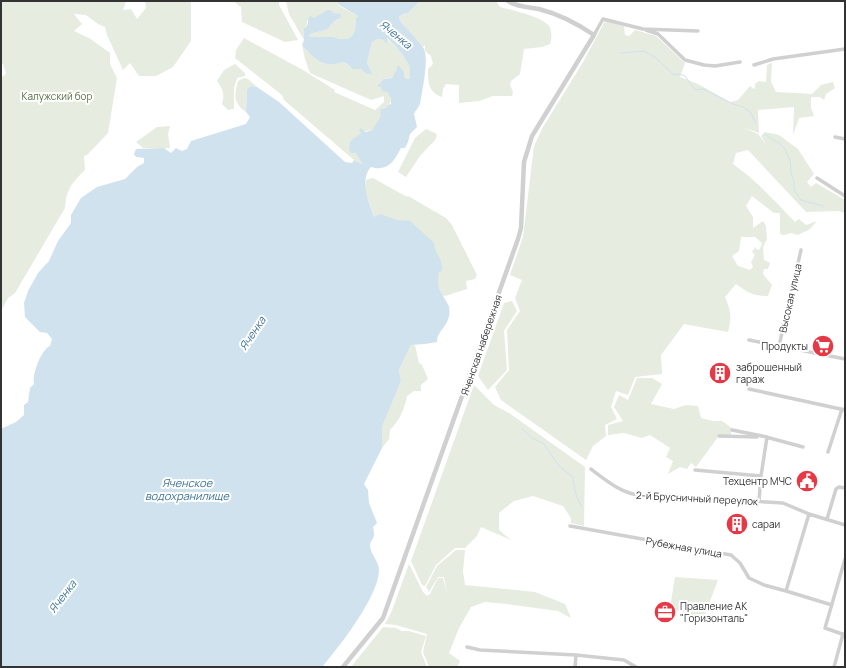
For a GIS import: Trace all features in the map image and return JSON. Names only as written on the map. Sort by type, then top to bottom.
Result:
[{"type":"street","points":[[508,1],[513,4],[539,9],[557,15],[594,35]]},
{"type":"street","name":"Яченская набережная","points":[[343,667],[383,618],[431,486],[518,239],[524,162],[532,136],[603,19],[644,29]]},
{"type":"street","points":[[644,29],[698,31]]},
{"type":"street","points":[[644,29],[658,34],[685,60],[715,66],[740,62]]},
{"type":"street","points":[[754,65],[773,59],[845,49]]},
{"type":"street","points":[[836,137],[845,138]]},
{"type":"street","points":[[817,178],[845,196]]},
{"type":"street","name":"Высокая улица","points":[[779,346],[801,250]]},
{"type":"street","points":[[749,340],[845,359]]},
{"type":"street","points":[[749,390],[843,410],[828,452]]},
{"type":"street","points":[[732,430],[767,437],[803,447]]},
{"type":"street","points":[[719,436],[767,437]]},
{"type":"street","points":[[759,501],[767,437]]},
{"type":"street","name":"2-й Брусничный переулок","points":[[591,469],[615,487],[626,493],[634,495],[783,502],[809,514],[845,526]]},
{"type":"street","points":[[695,470],[761,476]]},
{"type":"street","points":[[827,519],[836,489],[839,487],[845,488]]},
{"type":"street","points":[[786,591],[809,514]]},
{"type":"street","name":"Рубежная улица","points":[[570,526],[731,555],[740,563],[749,578],[764,585],[832,605]]},
{"type":"street","points":[[834,667],[844,634],[825,628],[845,559]]},
{"type":"street","points":[[467,647],[480,650],[576,655],[624,660],[636,667]]},
{"type":"street","points":[[575,667],[576,655]]},
{"type":"green space","name":"Калужский бор","points":[[1,1],[126,1],[123,10],[131,9],[137,19],[146,8],[145,1],[191,1],[191,41],[173,67],[156,76],[139,76],[130,63],[123,70],[107,35],[105,27],[98,24],[86,15],[74,14],[82,24],[74,31],[89,38],[110,53],[110,64],[117,78],[108,133],[87,155],[84,156],[85,170],[70,187],[65,208],[15,293],[8,298],[1,311],[1,77],[6,73],[3,64],[1,63]]},
{"type":"green space","points":[[233,1],[279,1],[279,5],[298,40],[285,42],[242,22],[241,7]]},
{"type":"green space","points":[[286,1],[337,1],[339,6],[358,16],[356,18],[355,30],[352,36],[347,39],[339,39],[334,37],[309,37],[310,34],[325,30],[329,25],[338,20],[339,15],[333,13],[320,15],[307,21],[304,40],[289,14]]},
{"type":"green space","points":[[420,1],[496,1],[500,7],[526,14],[546,23],[551,30],[551,42],[550,44],[542,47],[524,49],[520,74],[511,81],[510,85],[513,92],[512,96],[493,96],[479,101],[459,103],[459,85],[446,84],[443,89],[442,97],[437,95],[431,89],[428,69],[433,64],[431,56],[425,51],[425,45],[423,47],[400,21],[399,17],[408,13]]},
{"type":"green space","points":[[605,21],[624,26],[625,35],[629,36],[635,30],[656,36],[685,63],[680,77],[698,84],[730,102],[738,100],[750,86],[754,89],[755,84],[759,81],[766,82],[767,65],[772,63],[771,82],[776,92],[812,94],[821,85],[833,82],[835,88],[826,94],[824,100],[820,97],[811,97],[811,108],[814,116],[799,118],[793,135],[794,107],[758,110],[759,133],[742,127],[758,134],[766,144],[761,136],[765,132],[779,135],[798,149],[814,174],[807,182],[811,187],[816,183],[845,200],[845,213],[839,211],[806,212],[748,150],[736,153],[733,164],[758,184],[795,222],[799,219],[806,225],[817,221],[810,229],[798,235],[791,233],[784,235],[780,234],[780,213],[774,213],[752,196],[746,206],[753,217],[753,228],[763,221],[766,226],[767,239],[763,247],[764,260],[770,263],[768,269],[764,269],[763,274],[772,285],[768,296],[751,293],[736,284],[725,297],[729,306],[730,314],[728,332],[684,324],[661,355],[662,374],[635,377],[628,395],[616,391],[611,407],[617,419],[605,425],[606,436],[593,446],[586,460],[501,400],[495,387],[509,370],[507,330],[520,311],[515,298],[522,280],[510,275],[523,237],[534,146],[543,127],[582,64]],"holes":[[[741,237],[755,237],[762,243],[760,249],[757,250],[755,247],[752,252],[755,255],[751,262],[753,267],[750,270],[738,266],[732,256],[739,251]]]},
{"type":"green space","points":[[244,38],[303,70],[335,90],[334,92],[375,110],[384,102],[384,96],[371,100],[310,73],[302,45],[313,57],[323,63],[331,65],[343,62],[349,65],[352,69],[361,69],[373,75],[367,63],[372,42],[377,39],[382,39],[387,43],[386,38],[397,48],[410,69],[410,79],[406,79],[404,76],[383,79],[381,87],[391,97],[390,103],[372,130],[361,132],[360,135],[352,140],[356,152],[364,166],[354,160],[284,100],[282,95],[235,58],[236,50]]},
{"type":"green space","points":[[235,64],[245,73],[245,76],[237,78],[234,88],[234,109],[228,110],[222,104],[223,92],[217,81],[224,70]]},
{"type":"green space","points":[[244,78],[248,79],[257,87],[251,86],[247,89],[246,112],[237,102],[235,95],[238,81]]},
{"type":"green space","points":[[170,126],[168,134],[170,148],[143,148],[136,142],[157,127]]},
{"type":"green space","points":[[426,129],[437,135],[435,140],[420,156],[406,177],[398,172],[415,138]]},
{"type":"green space","points":[[373,178],[446,218],[452,225],[477,275],[475,279],[466,281],[467,289],[445,296],[441,295],[437,279],[374,217],[365,189],[366,180]]},
{"type":"green space","points":[[512,301],[517,311],[504,331],[507,370],[488,390],[478,376],[504,303]]},
{"type":"green space","points":[[411,345],[415,345],[419,363],[422,365],[428,379],[421,385],[421,391],[414,391],[407,396],[405,406],[396,423],[390,430],[389,439],[382,448],[382,427],[401,381],[399,370]]},
{"type":"green space","points":[[637,378],[652,378],[662,384],[651,404],[674,409],[686,405],[698,406],[701,418],[713,421],[722,421],[732,428],[730,438],[718,437],[696,467],[691,463],[687,469],[680,467],[668,474],[673,461],[666,457],[670,448],[650,435],[642,438],[624,433],[608,435],[608,425],[623,421],[614,407],[619,395],[628,400]]},
{"type":"green space","points":[[474,385],[494,405],[509,413],[585,467],[584,526],[571,523],[571,518],[563,506],[533,496],[514,501],[499,513],[499,530],[511,540],[481,527],[477,536],[465,548],[455,548],[436,565],[425,586],[422,585],[411,561]]},
{"type":"green space","points":[[456,550],[465,550],[463,571],[465,585],[535,592],[565,604],[571,618],[558,611],[507,604],[485,602],[471,607],[459,628],[449,653],[460,661],[457,667],[429,667],[423,652],[427,634],[396,625],[385,624],[391,613],[409,564],[423,592],[427,596],[430,594],[438,578],[443,578],[447,594],[444,577],[438,577],[429,592],[426,587],[437,566]]},
{"type":"green space","points":[[675,577],[718,580],[704,617],[701,616],[700,619],[670,608]]},
{"type":"green space","points":[[383,627],[396,628],[402,631],[409,631],[426,636],[421,652],[427,667],[351,667]]},
{"type":"water","name":"Яченское водохранилище","points":[[337,1],[420,1],[408,13],[399,17],[400,21],[422,46],[425,54],[425,76],[420,104],[414,114],[417,127],[410,134],[405,148],[401,148],[390,164],[382,168],[371,167],[367,172],[365,185],[374,217],[380,214],[397,220],[410,221],[434,243],[442,266],[442,271],[439,272],[438,275],[439,287],[449,307],[447,323],[439,334],[437,342],[411,345],[399,370],[401,381],[382,427],[382,448],[364,484],[368,490],[369,503],[377,523],[373,527],[374,536],[370,543],[370,548],[379,567],[377,581],[365,607],[357,621],[322,667],[1,667],[1,427],[3,428],[16,422],[24,415],[24,405],[28,402],[30,388],[34,384],[34,374],[40,357],[50,346],[52,339],[47,333],[40,332],[25,317],[24,303],[28,291],[38,273],[49,261],[58,241],[71,223],[71,215],[81,198],[97,187],[125,179],[137,167],[144,163],[144,158],[136,157],[134,154],[136,149],[164,148],[171,153],[176,148],[182,151],[187,149],[191,141],[246,124],[250,117],[246,112],[247,89],[251,86],[257,87],[279,102],[345,162],[352,163],[354,160],[363,165],[356,153],[351,153],[349,150],[350,142],[360,134],[360,128],[366,132],[372,130],[381,115],[381,109],[386,108],[391,104],[391,98],[387,92],[382,91],[381,87],[378,87],[378,85],[383,79],[394,76],[393,75],[398,65],[404,72],[406,79],[410,79],[410,69],[404,56],[387,38],[387,44],[382,39],[377,39],[372,42],[367,63],[373,75],[366,73],[361,69],[352,69],[349,65],[343,62],[331,65],[323,63],[313,57],[302,45],[304,40],[304,29],[307,26],[309,17],[311,16],[314,18],[328,10],[332,11],[333,13],[341,14],[341,17],[330,25],[329,28],[310,34],[309,37],[334,37],[339,39],[347,39],[352,36],[355,30],[356,18],[358,16],[339,5]]},
{"type":"waterway","points":[[620,53],[644,51],[656,58],[674,75],[679,74],[685,76],[695,90],[703,89],[733,104],[743,107],[750,112],[756,123]]},
{"type":"waterway","points":[[764,134],[785,149],[790,160],[794,190],[801,200],[823,206]]},
{"type":"waterway","points":[[522,429],[532,438],[544,444],[559,466],[573,477],[578,500],[582,507]]},
{"type":"place","name":"Продукты","points":[[823,346]]},
{"type":"place","name":"заброшенный гараж","points":[[720,373]]},
{"type":"place","name":"Техцентр МЧС","points":[[807,481]]},
{"type":"place","name":"сараи","points":[[737,524]]},
{"type":"place","name":"Правление АК \"Горизонталь\"","points":[[665,612]]},
{"type":"water label","name":"Яченка","points":[[396,34]]},
{"type":"water label","name":"Яченка","points":[[252,333]]},
{"type":"water label","name":"Яченка","points":[[62,596]]}]
